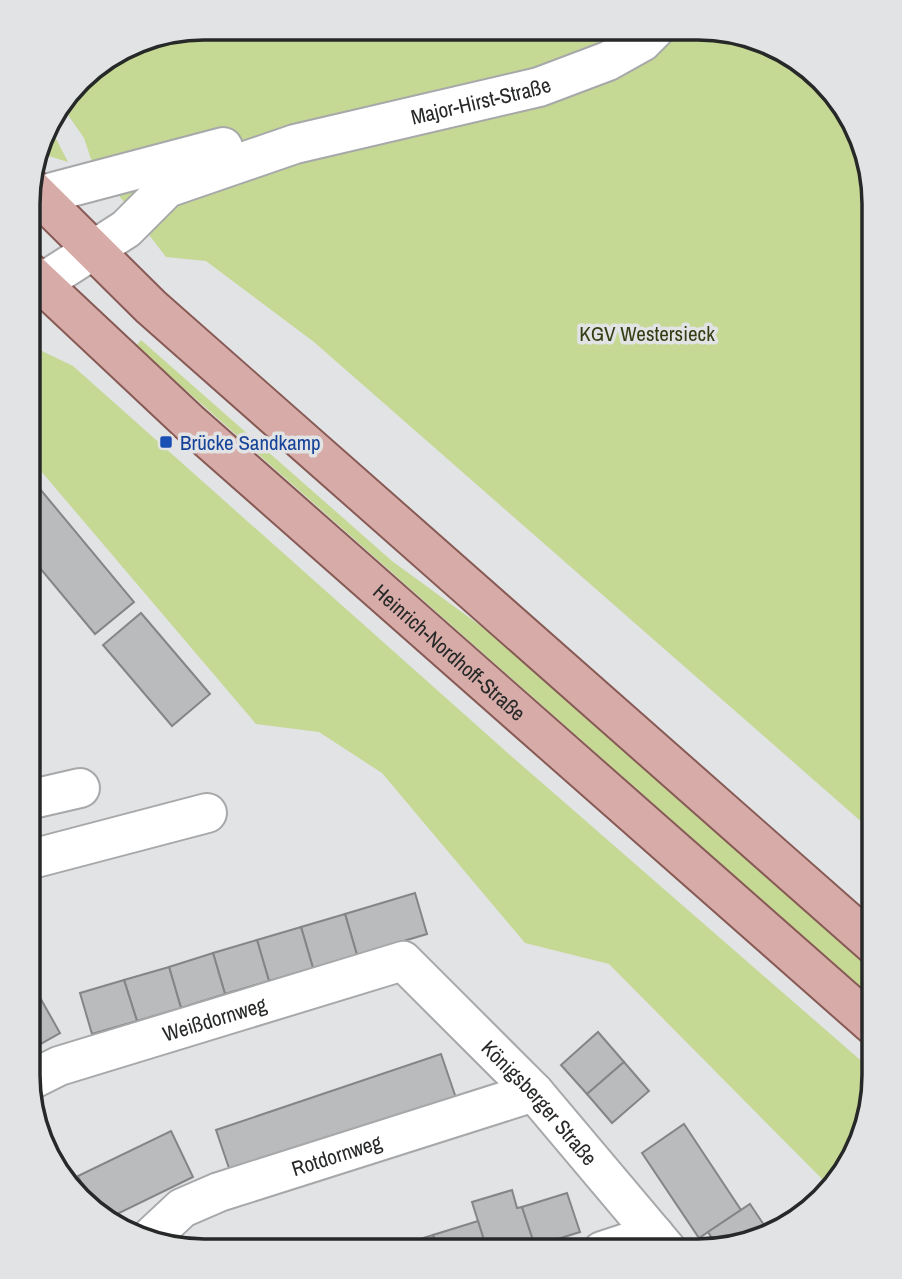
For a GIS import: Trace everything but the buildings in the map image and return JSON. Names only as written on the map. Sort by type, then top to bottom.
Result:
[{"type":"main road","points":[[40,201],[151,307],[861,934]]},
{"type":"main road","name":"Heinrich-Nordhoff-Straße","points":[[40,288],[861,1015]]},
{"type":"street","name":"Major-Hirst-Straße","points":[[40,278],[92,251],[126,229],[167,188],[295,144],[539,87],[608,61],[644,40]]},
{"type":"street","name":"Major-Hirst-Straße","points":[[41,191],[218,147],[295,144]]},
{"type":"street","points":[[40,797],[80,788]]},
{"type":"street","points":[[40,857],[206,813]]},
{"type":"street","name":"Weißdornweg","points":[[40,1075],[59,1066],[403,961]]},
{"type":"street","name":"Königsberger Straße","points":[[403,961],[534,1092],[658,1239]]},
{"type":"street","name":"Rotdornweg","points":[[157,1231],[182,1208],[219,1192],[534,1092]]},
{"type":"green space","name":"KGV Westersieck","points":[[205,40],[697,40],[740,46],[760,53],[780,62],[806,81],[834,113],[845,132],[856,162],[862,205],[861,822],[314,342],[206,261],[166,257],[91,159],[84,138],[67,114],[96,81],[122,62],[152,49]]},
{"type":"green space","points":[[55,137],[68,162],[48,156]]},
{"type":"green space","points":[[141,340],[392,561],[504,643],[861,958],[861,988],[136,346]]},
{"type":"green space","points":[[40,351],[73,366],[510,755],[861,1061],[859,1107],[853,1127],[845,1147],[823,1180],[609,964],[525,943],[382,773],[319,732],[256,724],[40,470]]},
{"type":"place","name":"Brücke Sandkamp","points":[[166,442]]}]
